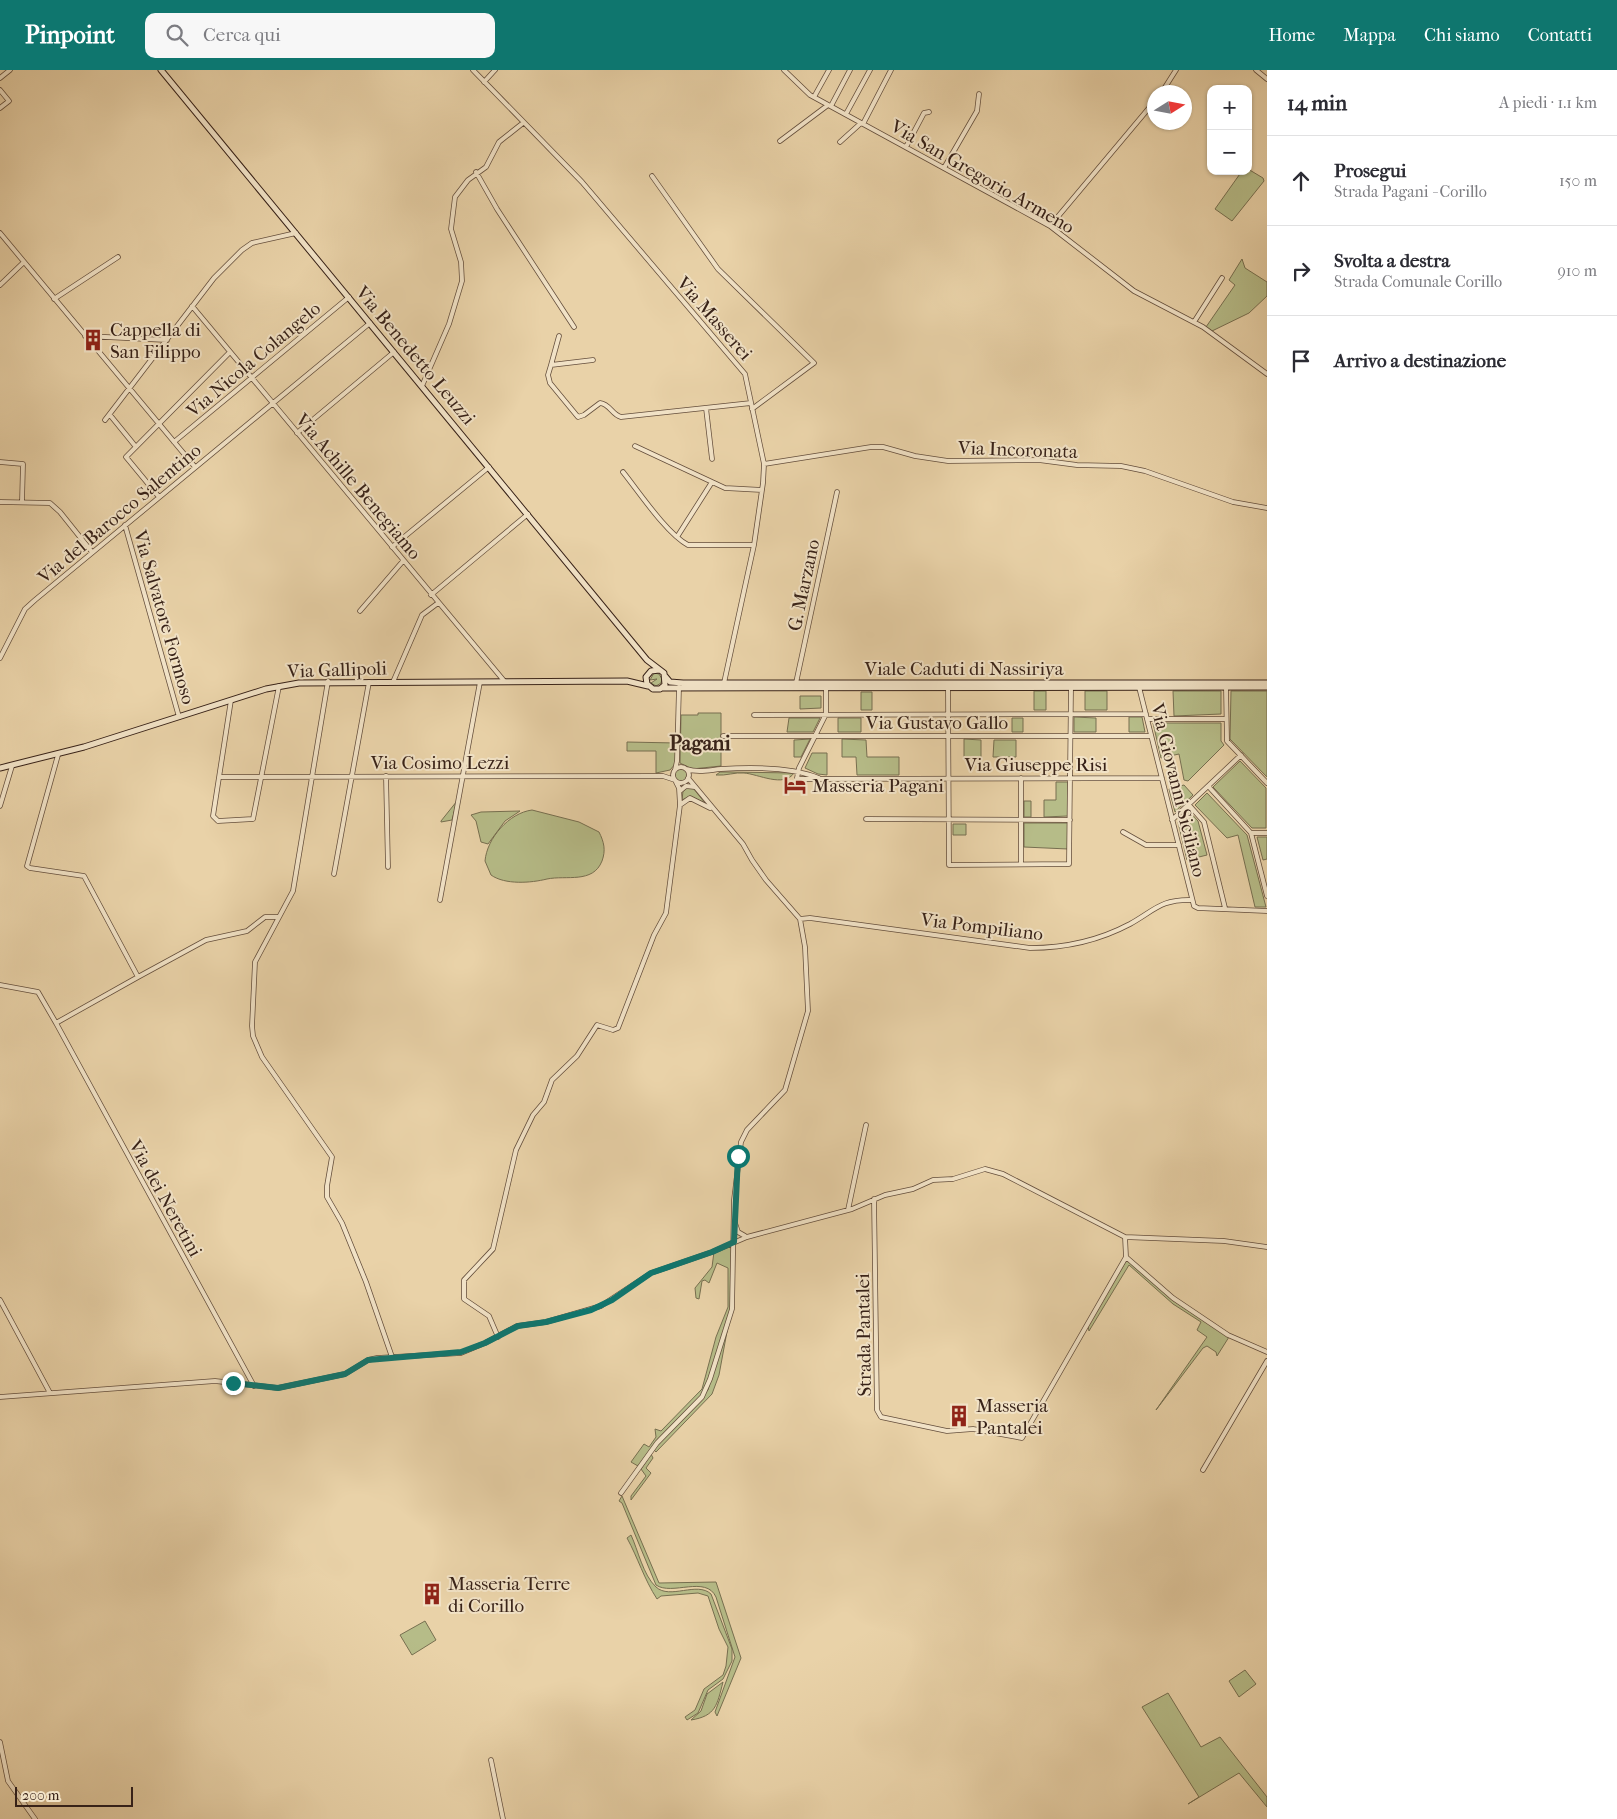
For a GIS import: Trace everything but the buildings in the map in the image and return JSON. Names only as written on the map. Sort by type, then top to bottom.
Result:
[{"type":"main road","name":"Via Benedetto Leuzzi","points":[[162,70],[647,660],[659,670]]},
{"type":"main road","name":"Via Benedetto Leuzzi","points":[[647,660],[648,674]]},
{"type":"main road","name":"Via Gallipoli","points":[[0,768],[58,755],[279,686],[328,681],[627,681],[640,680],[648,674],[659,670]]},
{"type":"main road","points":[[659,670],[665,675],[666,682],[662,688]]},
{"type":"main road","points":[[648,674],[648,686]]},
{"type":"main road","name":"Viale Caduti di Nassiriya","points":[[665,675],[670,682],[676,683],[1267,683]]},
{"type":"main road","name":"Via Gallipoli","points":[[627,681],[653,689],[662,688]]},
{"type":"main road","name":"Viale Caduti di Nassiriya","points":[[662,688],[1267,687]]},
{"type":"street","points":[[0,78],[10,70]]},
{"type":"street","name":"Via Masserei","points":[[473,70],[582,182],[745,374],[764,464],[754,545],[724,683]]},
{"type":"street","points":[[484,82],[496,70]]},
{"type":"street","name":"Via San Gregorio Armeno","points":[[784,70],[814,96],[1050,226],[1134,291],[1194,322],[1267,374]]},
{"type":"street","points":[[814,96],[829,70]]},
{"type":"street","points":[[780,141],[830,105],[850,70]]},
{"type":"street","points":[[846,114],[870,70]]},
{"type":"street","points":[[840,142],[862,123],[891,70]]},
{"type":"street","points":[[1166,85],[1176,70]]},
{"type":"street","points":[[1256,70],[1267,79]]},
{"type":"street","points":[[0,90],[8,101],[0,108]]},
{"type":"street","points":[[944,168],[977,111],[979,94]]},
{"type":"street","points":[[1050,226],[1147,110]]},
{"type":"street","points":[[906,147],[924,113],[929,112]]},
{"type":"street","points":[[422,386],[449,324],[462,281],[461,262],[451,229],[455,197],[476,172],[486,167],[502,138],[523,123]]},
{"type":"street","points":[[476,172],[497,209],[574,327]]},
{"type":"street","points":[[652,176],[718,269],[814,364],[752,408]]},
{"type":"street","points":[[0,233],[195,467]]},
{"type":"street","points":[[105,420],[214,278],[248,246],[296,233]]},
{"type":"street","points":[[54,299],[118,257]]},
{"type":"street","points":[[0,285],[24,262]]},
{"type":"street","points":[[1194,322],[1222,278]]},
{"type":"street","name":"Via Nicola Colangelo","points":[[174,442],[349,298]]},
{"type":"street","name":"Via Achille Benegiamo","points":[[192,306],[505,682]]},
{"type":"street","name":"Via del Barocco Salentino","points":[[0,658],[25,609],[370,324]]},
{"type":"street","points":[[85,336],[167,340]]},
{"type":"street","points":[[559,336],[548,375],[550,383],[578,417],[584,415],[600,403],[606,405],[614,414],[621,417],[751,403]]},
{"type":"street","points":[[159,497],[126,457],[230,352]]},
{"type":"street","points":[[297,433],[394,352]]},
{"type":"street","points":[[551,366],[593,360]]},
{"type":"street","points":[[706,408],[712,459]]},
{"type":"street","points":[[110,415],[136,447]]},
{"type":"street","points":[[635,446],[725,488],[762,490]]},
{"type":"street","name":"Via Incoronata","points":[[764,464],[883,447],[916,456],[948,461],[1033,460],[1121,466],[1145,471],[1233,502],[1267,508]]},
{"type":"street","points":[[0,462],[23,464],[22,502]]},
{"type":"street","points":[[392,547],[489,467]]},
{"type":"street","points":[[622,472],[677,537],[688,545],[754,545]]},
{"type":"street","points":[[677,537],[712,482]]},
{"type":"street","name":"G. Marzano","points":[[796,683],[837,492]]},
{"type":"street","points":[[0,502],[50,503],[60,512],[92,552]]},
{"type":"street","points":[[431,595],[528,514]]},
{"type":"street","name":"Via Salvatore Formoso","points":[[125,525],[179,717]]},
{"type":"street","points":[[360,611],[403,561]]},
{"type":"street","points":[[393,682],[422,615],[438,603]]},
{"type":"street","points":[[328,681],[293,892],[255,962],[253,1036],[259,1052],[275,1077],[332,1157],[327,1197],[342,1223],[366,1282],[392,1357]]},
{"type":"street","points":[[334,874],[369,682]]},
{"type":"street","points":[[440,900],[480,682]]},
{"type":"street","points":[[232,700],[214,820],[218,821],[252,819],[279,686]]},
{"type":"street","points":[[498,1337],[489,1316],[464,1299],[464,1280],[493,1249],[516,1150],[533,1115],[546,1097],[552,1080],[577,1056],[597,1025],[613,1030],[618,1028],[654,935],[666,913],[680,805],[680,792],[674,771],[677,761],[679,687]]},
{"type":"street","points":[[799,770],[826,714],[826,687]]},
{"type":"street","points":[[948,687],[949,865],[1066,865],[1071,861],[1071,687]]},
{"type":"street","name":"Via Giovanni Siciliano","points":[[1139,687],[1192,900]]},
{"type":"street","points":[[1226,687],[1227,741],[1267,783]]},
{"type":"street","points":[[754,714],[1071,714],[1226,719]]},
{"type":"street","name":"Via Gustavo Gallo","points":[[722,736],[1151,736]]},
{"type":"street","points":[[58,755],[26,863],[30,868],[84,876],[138,977]]},
{"type":"street","points":[[1172,820],[1241,756]]},
{"type":"street","points":[[620,1493],[657,1443],[706,1391],[732,1309],[734,1216],[738,1156],[744,1135],[785,1090],[808,1011],[805,948],[800,919],[766,880],[752,860],[744,844],[712,809],[688,777],[686,769],[680,767],[677,761]]},
{"type":"street","points":[[0,806],[12,766]]},
{"type":"street","points":[[674,771],[680,767]]},
{"type":"street","name":"Via Giuseppe Risi","points":[[686,769],[699,771],[721,769],[799,770],[821,778]]},
{"type":"street","name":"Via Giuseppe Risi","points":[[799,770],[797,778],[804,780],[821,778],[1162,778]]},
{"type":"street","name":"Via Cosimo Lezzi","points":[[659,776],[674,771]]},
{"type":"street","name":"Via Giuseppe Risi","points":[[688,777],[699,771]]},
{"type":"street","points":[[386,776],[388,867]]},
{"type":"street","name":"Via Cosimo Lezzi","points":[[221,777],[659,776],[676,781]]},
{"type":"street","points":[[683,782],[688,777]]},
{"type":"street","points":[[1021,778],[1022,864]]},
{"type":"street","points":[[676,781],[695,787]]},
{"type":"street","points":[[680,792],[686,786],[695,787]]},
{"type":"street","points":[[1208,786],[1251,833],[1267,896]]},
{"type":"street","points":[[680,805],[690,798],[712,809]]},
{"type":"street","points":[[1189,804],[1204,822],[1225,908]]},
{"type":"street","points":[[866,820],[1070,820]]},
{"type":"street","points":[[1123,832],[1146,845],[1179,845]]},
{"type":"street","points":[[1251,833],[1267,833]]},
{"type":"street","name":"Via Pompiliano","points":[[800,919],[810,918],[1030,948],[1047,948],[1070,946],[1098,938],[1130,924],[1165,902],[1173,900],[1192,900],[1198,908],[1267,911]]},
{"type":"street","points":[[56,1023],[206,940],[248,931],[266,917],[279,917]]},
{"type":"street","name":"Via dei Neretini","points":[[0,986],[38,992],[254,1386]]},
{"type":"street","points":[[848,1210],[866,1125]]},
{"type":"street","points":[[0,1397],[215,1382],[278,1388],[345,1374],[368,1360],[461,1352],[498,1337],[518,1326],[546,1322],[591,1310],[612,1300],[651,1273],[712,1252],[747,1237],[848,1210],[894,1192],[914,1190],[933,1180],[953,1179],[989,1169],[1004,1174],[1124,1237],[1224,1241],[1267,1247]]},
{"type":"street","name":"Strada Pantalei","points":[[874,1199],[877,1410],[881,1417],[947,1430],[973,1429],[1022,1438],[1126,1257]]},
{"type":"street","points":[[734,1216],[738,1232],[747,1237]]},
{"type":"street","points":[[1124,1237],[1126,1257],[1172,1298],[1235,1339],[1267,1352]]},
{"type":"street","points":[[0,1300],[50,1393]]},
{"type":"street","points":[[1203,1470],[1267,1361]]},
{"type":"street","points":[[0,1742],[8,1780],[35,1819]]},
{"type":"street","points":[[491,1760],[503,1819]]},
{"type":"green space","points":[[1252,171],[1263,178],[1264,181],[1232,221],[1215,209],[1239,175],[1252,175]]},
{"type":"green space","points":[[1242,259],[1245,268],[1267,282],[1267,296],[1249,313],[1212,331],[1206,327],[1235,285],[1229,280]]},
{"type":"green space","points":[[654,673],[659,674],[662,679],[661,683],[656,686],[651,683],[657,679],[650,680]]},
{"type":"green space","points":[[1034,691],[1046,691],[1046,710],[1034,710]]},
{"type":"green space","points":[[1085,691],[1107,691],[1107,710],[1085,710]]},
{"type":"green space","points":[[1173,691],[1221,691],[1221,714],[1174,716]]},
{"type":"green space","points":[[1231,691],[1267,691],[1267,777],[1230,739]]},
{"type":"green space","points":[[861,692],[872,692],[872,710],[861,710]]},
{"type":"green space","points":[[800,696],[821,696],[821,708],[800,709]]},
{"type":"green space","points":[[698,713],[721,713],[721,766],[692,769],[680,763],[681,715],[698,715]]},
{"type":"green space","points":[[1074,717],[1096,718],[1096,732],[1074,732]]},
{"type":"green space","points":[[1129,717],[1142,717],[1145,732],[1129,732]]},
{"type":"green space","points":[[789,718],[820,718],[813,732],[787,732]]},
{"type":"green space","points":[[838,718],[861,718],[861,732],[838,732]]},
{"type":"green space","points":[[1012,718],[1023,718],[1023,732],[1012,732]]},
{"type":"green space","points":[[1153,723],[1221,723],[1221,741],[1224,745],[1188,781],[1184,780],[1179,754],[1161,758]]},
{"type":"green space","points":[[810,739],[801,757],[794,757],[794,740]]},
{"type":"green space","points":[[842,739],[866,740],[867,757],[899,757],[899,775],[857,775],[856,757],[842,757]]},
{"type":"green space","points":[[964,739],[981,740],[981,757],[964,757]]},
{"type":"green space","points":[[994,740],[1016,740],[1016,757],[993,757]]},
{"type":"green space","points":[[627,742],[676,743],[676,763],[670,770],[656,773],[656,751],[627,751]]},
{"type":"green space","points":[[812,753],[827,753],[827,775],[818,774],[805,768]]},
{"type":"green space","points":[[1240,761],[1266,788],[1266,828],[1252,828],[1213,787]]},
{"type":"green space","points":[[681,769],[687,775],[681,781],[675,775]]},
{"type":"green space","points":[[720,772],[794,773],[790,777],[777,780],[744,773],[716,775]]},
{"type":"green space","points":[[1056,782],[1068,782],[1068,816],[1044,817],[1044,800],[1056,800]]},
{"type":"green space","points":[[1184,785],[1193,795],[1175,812],[1169,789]]},
{"type":"green space","points":[[687,788],[693,788],[705,803],[690,796],[682,800],[683,791]]},
{"type":"green space","points":[[1207,793],[1247,835],[1266,907],[1255,907],[1238,835],[1227,838],[1195,805]]},
{"type":"green space","points":[[457,801],[452,820],[441,822],[441,821]]},
{"type":"green space","points":[[1024,801],[1031,801],[1031,817],[1024,817]]},
{"type":"green space","points":[[532,810],[579,822],[599,832],[604,850],[602,861],[598,868],[586,876],[526,882],[511,882],[491,875],[485,861],[490,844],[495,836],[515,816]]},
{"type":"green space","points":[[520,811],[505,821],[488,844],[481,842],[476,821],[471,815],[481,812]]},
{"type":"green space","points":[[1189,811],[1198,821],[1207,855],[1187,860],[1178,822]]},
{"type":"green space","points":[[1024,823],[1068,823],[1068,849],[1024,847]]},
{"type":"green space","points":[[953,824],[966,824],[966,835],[953,835]]},
{"type":"green space","points":[[1257,837],[1267,837],[1267,859],[1263,860]]},
{"type":"green space","points":[[732,1246],[731,1310],[704,1392],[660,1437],[638,1466],[631,1462],[644,1444],[649,1447],[656,1437],[655,1429],[661,1431],[702,1389],[716,1337],[728,1307],[728,1268],[717,1263],[709,1283],[705,1280],[702,1281],[699,1299],[696,1298],[695,1288],[712,1267],[714,1252]]},
{"type":"green space","points":[[1126,1261],[1130,1261],[1172,1300],[1229,1337],[1217,1356],[1216,1352],[1207,1346],[1203,1348],[1156,1410],[1207,1337],[1197,1330],[1201,1322],[1173,1304],[1129,1265],[1089,1331],[1088,1326]]},
{"type":"green space","points":[[733,1299],[719,1375],[712,1394],[656,1452],[653,1449],[708,1390]]},
{"type":"green space","points":[[651,1454],[653,1458],[646,1468],[651,1473],[631,1500],[631,1496],[646,1476],[641,1469]]},
{"type":"green space","points":[[622,1496],[659,1583],[716,1582],[741,1658],[717,1716],[715,1712],[735,1657],[716,1597],[705,1587],[663,1588],[656,1585],[622,1503],[619,1501]]},
{"type":"green space","points":[[631,1535],[644,1569],[656,1587],[669,1592],[698,1589],[705,1590],[711,1594],[732,1649],[732,1661],[723,1679],[708,1690],[698,1713],[687,1720],[685,1717],[695,1710],[704,1689],[723,1675],[728,1647],[719,1629],[708,1596],[698,1593],[661,1596],[657,1599],[627,1538]]},
{"type":"green space","points":[[425,1621],[436,1640],[412,1655],[400,1635]]},
{"type":"green space","points":[[1245,1670],[1256,1684],[1239,1697],[1229,1681]]},
{"type":"green space","points":[[723,1682],[717,1703],[711,1712],[706,1716],[691,1720],[701,1711],[707,1694]]},
{"type":"green space","points":[[1168,1693],[1201,1747],[1220,1737],[1267,1797],[1267,1807],[1239,1773],[1188,1804],[1199,1797],[1142,1707]]},
{"type":"place","name":"Cappella di San Filippo","points":[[93,340]]},
{"type":"place","name":"Masseria Pagani","points":[[795,785]]},
{"type":"place","name":"Masseria Pantalei","points":[[959,1416]]},
{"type":"place","name":"Masseria Terre di Corillo","points":[[432,1594]]},
{"type":"district","name":"Pagani","points":[[700,743]]},
{"type":"route","points":[[233,1383],[278,1388],[345,1374],[368,1360],[377,1358],[445,1355],[461,1352],[485,1343],[518,1326],[546,1322],[602,1306],[651,1273],[712,1252],[734,1242],[734,1200],[738,1156]]}]
